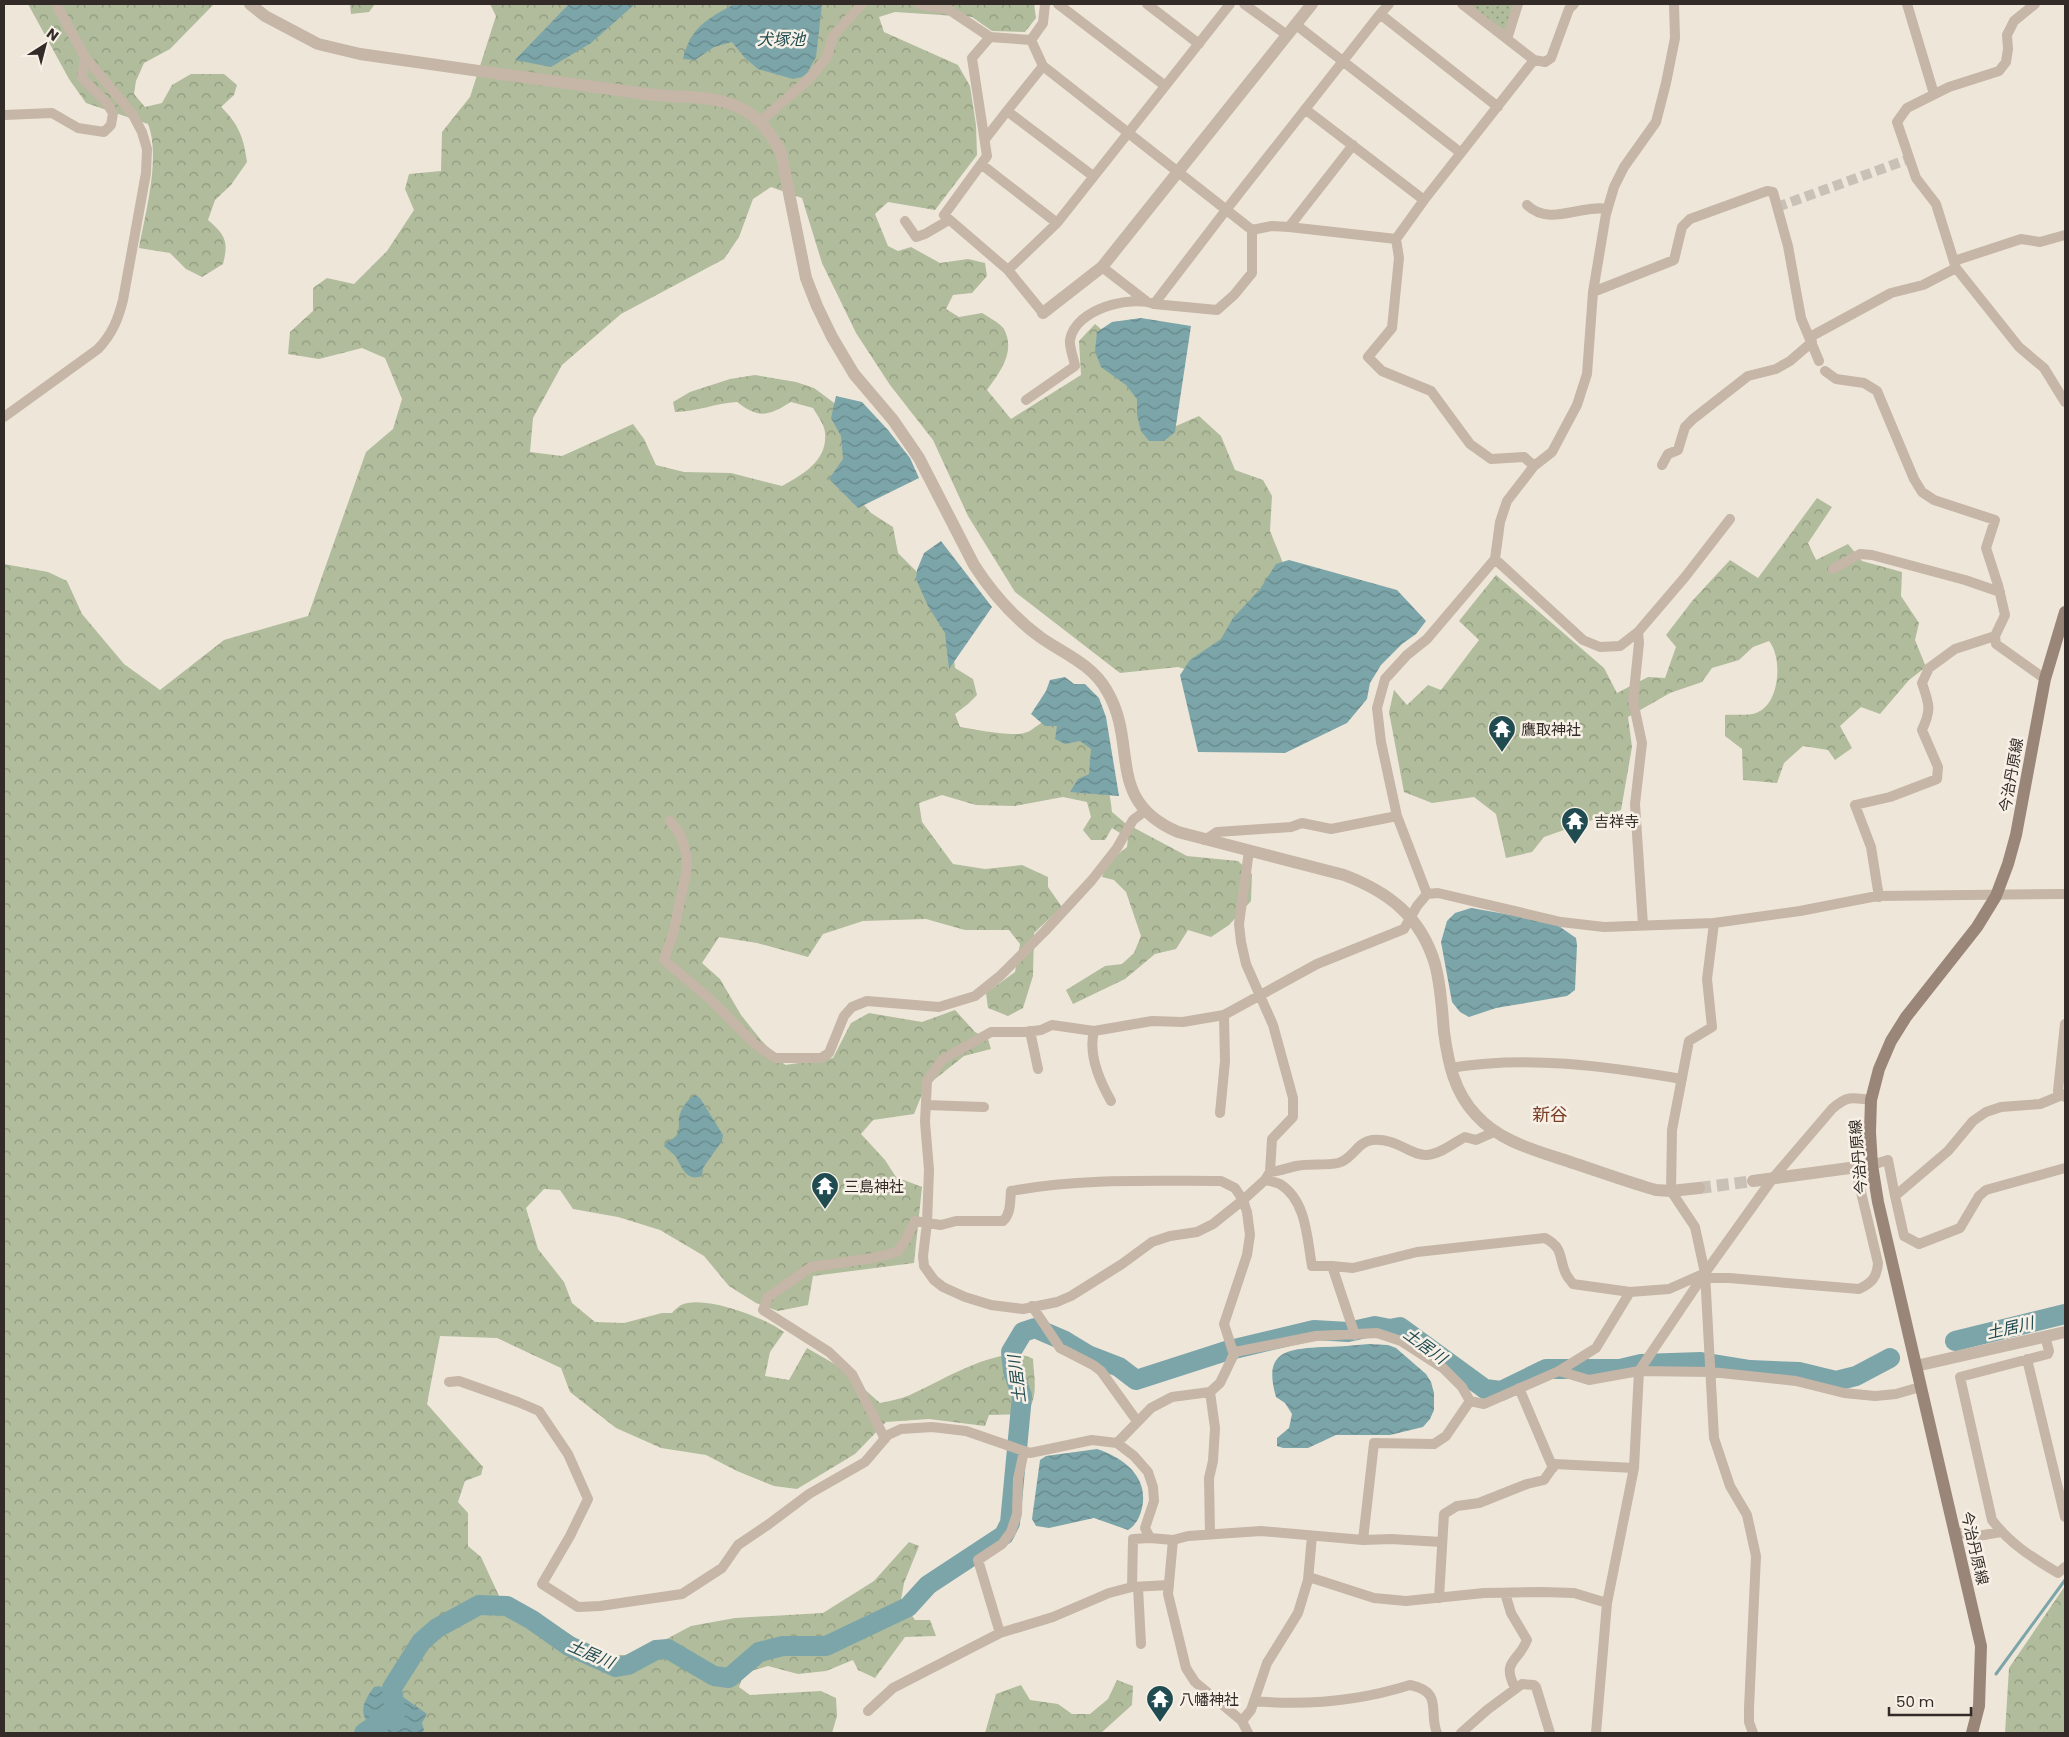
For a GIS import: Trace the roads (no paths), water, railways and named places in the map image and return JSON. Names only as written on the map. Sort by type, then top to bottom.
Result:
[{"type":"main road","name":"今治丹原線","points":[[1972,1733],[1979,1706],[1981,1646],[1878,1202],[1872,1165],[1871,1100],[1879,1069],[1891,1041],[1906,1017],[1977,927],[1996,896],[2016,835],[2044,678],[2063,627],[2065,612]]},
{"type":"street","points":[[4,417],[98,349],[110,336],[118,320],[123,300],[146,173],[147,149],[142,132],[133,115],[102,80],[85,57],[56,4]]},
{"type":"street","points":[[250,4],[265,16],[318,44],[360,54],[648,94],[706,98],[735,106],[761,121],[772,135],[781,153],[806,278],[832,337],[854,374],[893,420],[919,458],[984,581],[1013,615],[1042,638],[1086,666],[1098,676],[1116,711],[1126,768],[1133,792],[1145,810],[1159,824],[1178,832],[1344,875],[1366,884],[1392,900],[1410,918],[1422,934],[1435,966],[1450,1068],[1464,1101],[1475,1115],[1494,1132],[1517,1143],[1640,1186],[1671,1191],[1699,1188]]},
{"type":"street","points":[[761,121],[809,80],[827,57],[833,36],[862,4]]},
{"type":"street","points":[[919,4],[948,8],[990,37],[1031,40]]},
{"type":"street","points":[[1031,40],[1043,23],[1045,4]]},
{"type":"street","points":[[1058,4],[1164,85]]},
{"type":"street","points":[[1147,4],[1199,44]]},
{"type":"street","points":[[1008,270],[1057,223],[1164,85],[1230,4]]},
{"type":"street","points":[[1244,4],[1287,35]]},
{"type":"street","points":[[990,37],[972,58],[986,138],[987,156],[944,215],[1008,270],[1043,312],[1102,267],[1312,4]]},
{"type":"street","points":[[1150,302],[1226,210],[1389,4]]},
{"type":"street","points":[[1462,4],[1534,60],[1545,62],[1551,58],[1569,9],[1574,4]]},
{"type":"street","points":[[1507,39],[1518,4]]},
{"type":"street","points":[[1427,894],[1397,816],[1381,742],[1376,708],[1385,679],[1406,655],[1427,639],[1495,559],[1500,522],[1507,501],[1534,466],[1552,452],[1577,405],[1587,374],[1593,292],[1607,210],[1614,187],[1624,167],[1656,122],[1675,38],[1674,4]]},
{"type":"street","points":[[1907,4],[1934,94]]},
{"type":"street","points":[[2035,4],[2014,21],[2007,35],[2008,49],[2006,62],[1999,71],[1949,87],[1934,94],[1907,108],[1897,122],[1916,178],[1936,204],[1955,264],[2019,348],[2044,368],[2065,402]]},
{"type":"street","points":[[1380,14],[1498,107]]},
{"type":"street","points":[[1295,24],[1461,153]]},
{"type":"street","points":[[1031,40],[1043,66],[1252,230],[1272,226],[1289,226],[1396,240]]},
{"type":"street","points":[[4,116],[52,113],[78,128],[104,132],[111,125],[113,114],[106,102],[82,78],[85,57]]},
{"type":"street","points":[[1534,60],[1424,200],[1396,240],[1399,258],[1392,328],[1368,357],[1382,371],[1431,391],[1470,444],[1491,458],[1524,457],[1534,466]]},
{"type":"street","points":[[986,138],[1043,66]]},
{"type":"street","points":[[1305,109],[1424,200]]},
{"type":"street","points":[[1007,111],[1093,176]]},
{"type":"street","points":[[1289,226],[1353,145]]},
{"type":"street","points":[[981,164],[1057,223]]},
{"type":"street","points":[[1593,292],[1674,260],[1682,227],[1690,219],[1767,190],[1773,192],[1788,246],[1802,318],[1819,361]]},
{"type":"street","points":[[1527,205],[1534,212],[1550,214],[1569,214],[1596,207],[1607,210]]},
{"type":"street","points":[[905,221],[916,237],[949,220]]},
{"type":"street","points":[[1026,400],[1075,366],[1070,340],[1078,323],[1100,308],[1120,303],[1150,302],[1217,310],[1234,295],[1252,273],[1252,230]]},
{"type":"street","points":[[1662,466],[1668,454],[1678,450],[1685,428],[1693,419],[1748,376],[1776,369],[1790,361],[1811,339],[1891,293],[1923,285],[1955,264],[2021,239],[2040,242],[2065,235]]},
{"type":"street","points":[[1102,267],[1150,302]]},
{"type":"street","points":[[1825,371],[1836,379],[1864,383],[1877,391],[1914,479],[1922,492],[1934,500],[1995,520],[1986,548],[2000,592],[2004,615],[1995,636],[1996,644],[2044,678]]},
{"type":"street","points":[[1495,559],[1583,640],[1600,647],[1620,646],[1638,632],[1685,577],[1730,519]]},
{"type":"street","points":[[1832,569],[1860,554],[1872,555],[1965,580],[2000,592]]},
{"type":"street","points":[[1638,632],[1639,642],[1632,701],[1642,743],[1634,804],[1643,925]]},
{"type":"street","points":[[1879,897],[1871,847],[1856,805],[1890,797],[1937,779],[1938,767],[1922,730],[1930,708],[1922,683],[1929,668],[1955,649],[1995,636]]},
{"type":"street","points":[[670,821],[680,834],[686,853],[687,868],[674,930],[664,960],[710,999],[755,1044],[774,1058],[821,1058],[829,1053],[844,1016],[852,1007],[867,1001],[939,1007],[975,996],[994,981],[1045,931],[1092,880],[1117,848],[1133,820],[1145,810]]},
{"type":"street","points":[[1205,840],[1217,832],[1291,827],[1302,824],[1331,828],[1397,816]]},
{"type":"street","points":[[1249,851],[1239,924],[1241,942],[1246,964],[1254,984],[1261,994],[1273,1025],[1293,1098],[1294,1117],[1272,1139],[1268,1176]]},
{"type":"street","points":[[1494,1132],[1476,1140],[1465,1137],[1441,1151],[1428,1155],[1420,1154],[1386,1140],[1371,1140],[1359,1145],[1348,1158],[1338,1163],[1296,1166],[1268,1176],[1243,1200],[1213,1224],[1197,1232],[1170,1236],[1152,1242],[1122,1264],[1071,1296],[1057,1302],[1017,1309],[991,1305],[965,1297],[938,1284],[924,1266],[923,1256],[927,1223],[929,1170],[926,1105],[928,1081],[942,1060],[991,1032],[1041,1030],[1052,1025],[1094,1031],[1152,1021],[1183,1022],[1224,1015],[1316,964],[1404,929],[1427,894],[1438,893],[1561,922],[1604,927],[1714,923],[1800,911],[1879,897],[2065,894]]},
{"type":"street","points":[[1714,923],[1707,979],[1712,1027],[1689,1041],[1672,1130],[1671,1191],[1695,1227],[1705,1276],[1714,1438],[1730,1486],[1747,1515],[1756,1556],[1749,1708],[1749,1722],[1753,1733]]},
{"type":"street","points":[[1220,1113],[1225,1061],[1224,1015]]},
{"type":"street","points":[[2064,1096],[2058,1091],[2065,1024]]},
{"type":"street","points":[[1030,1031],[1038,1069]]},
{"type":"street","points":[[1094,1031],[1091,1042],[1093,1056],[1110,1101]]},
{"type":"street","points":[[1450,1068],[1482,1063],[1604,1066],[1682,1079]]},
{"type":"street","points":[[1895,1196],[1948,1151],[1973,1121],[1986,1112],[2001,1107],[2040,1104],[2064,1096]]},
{"type":"street","points":[[1596,1733],[1607,1603],[1634,1468],[1639,1371],[1773,1178],[1840,1102],[1850,1097],[1871,1100]]},
{"type":"street","points":[[926,1105],[984,1107]]},
{"type":"street","points":[[1753,1181],[1872,1165],[1888,1160],[1904,1236],[1919,1244],[1960,1228],[1979,1196],[1986,1190],[2065,1168]]},
{"type":"street","points":[[1268,1176],[1294,1197],[1303,1214],[1312,1266],[1353,1268],[1417,1252],[1545,1238],[1555,1243],[1561,1252],[1566,1275],[1573,1284],[1630,1292],[1669,1289],[1705,1276],[1860,1288],[1869,1284],[1877,1274],[1878,1263],[1856,1167]]},
{"type":"street","points":[[885,1439],[852,1374],[829,1352],[763,1310],[768,1297],[811,1267],[873,1258],[897,1252],[915,1221],[941,1225],[956,1221],[1004,1221],[1008,1218],[1010,1191],[1034,1186],[1092,1182],[1221,1181],[1235,1188],[1243,1200],[1247,1212],[1250,1235],[1247,1256],[1224,1324],[1234,1354]]},
{"type":"street","points":[[1332,1266],[1355,1335]]},
{"type":"street","points":[[1470,1402],[1484,1404],[1559,1371],[1596,1348],[1630,1292]]},
{"type":"street","points":[[1032,1306],[1060,1348],[1093,1364],[1101,1371],[1137,1422]]},
{"type":"street","points":[[1916,1366],[2065,1332]]},
{"type":"street","points":[[1117,1443],[1151,1408],[1172,1397],[1210,1392],[1220,1383],[1235,1352],[1316,1336],[1377,1333],[1401,1341],[1443,1368],[1462,1387],[1470,1402]]},
{"type":"street","points":[[2045,1336],[2048,1354],[1960,1377],[1992,1520],[2001,1532],[2018,1548],[2058,1573],[2065,1567]]},
{"type":"street","points":[[2027,1359],[2064,1511]]},
{"type":"street","points":[[1559,1371],[1589,1380],[1639,1371],[1711,1372],[1796,1381],[1844,1393],[1875,1396],[1896,1394],[1920,1388]]},
{"type":"street","points":[[449,1382],[459,1382],[539,1411],[568,1454],[588,1499],[570,1536],[542,1584],[578,1607],[682,1594],[722,1568],[738,1545],[809,1494],[865,1462],[885,1439],[901,1428],[966,1431],[1030,1453],[1092,1440],[1117,1443],[1134,1456],[1148,1472],[1153,1486],[1154,1501],[1145,1528],[1150,1538]]},
{"type":"street","points":[[1519,1388],[1552,1468]]},
{"type":"street","points":[[1210,1392],[1215,1428],[1213,1461],[1209,1478],[1210,1534]]},
{"type":"street","points":[[1363,1540],[1374,1443],[1434,1444],[1446,1436],[1470,1402]]},
{"type":"street","points":[[1000,1633],[978,1560],[1002,1544],[1011,1532],[1017,1514],[1018,1479],[1024,1451]]},
{"type":"street","points":[[1439,1598],[1444,1514],[1457,1506],[1479,1503],[1527,1484],[1544,1480],[1555,1464],[1634,1468]]},
{"type":"street","points":[[1141,1644],[1135,1587],[1133,1539],[1173,1540],[1188,1536],[1262,1531],[1363,1540],[1391,1539],[1442,1542]]},
{"type":"street","points":[[1954,1532],[1978,1536],[2001,1532]]},
{"type":"street","points":[[1242,1721],[1252,1710],[1267,1663],[1298,1614],[1308,1580],[1312,1536]]},
{"type":"street","points":[[1173,1540],[1168,1594],[1186,1668],[1195,1682],[1242,1721],[1248,1733]]},
{"type":"street","points":[[1308,1580],[1312,1578],[1374,1598],[1406,1601],[1542,1592],[1574,1593],[1607,1603]]},
{"type":"street","points":[[868,1711],[893,1688],[1000,1633],[1053,1617],[1092,1599],[1135,1587],[1169,1585]]},
{"type":"street","points":[[1505,1593],[1511,1613],[1527,1640],[1508,1669],[1515,1688]]},
{"type":"street","points":[[1462,1733],[1522,1684],[1534,1685],[1536,1688],[1550,1733]]},
{"type":"street","points":[[1254,1701],[1327,1703],[1410,1685],[1421,1687],[1431,1696],[1437,1733]]},
{"type":"water","points":[[569,4],[635,4],[591,43],[551,67],[515,60]]},
{"type":"water","name":"犬塚池","points":[[734,4],[822,4],[816,57],[807,73],[802,77],[793,79],[758,69],[745,58],[732,42],[714,47],[695,60],[683,59],[690,39],[695,32],[708,20]]},
{"type":"water","points":[[1141,318],[1191,326],[1175,432],[1164,441],[1149,441],[1141,431],[1137,415],[1137,399],[1126,385],[1101,367],[1095,351],[1097,332],[1112,322]]},
{"type":"water","points":[[836,396],[862,402],[888,430],[910,458],[919,478],[858,508],[829,479],[843,459],[841,436],[831,418]]},
{"type":"water","points":[[941,541],[992,607],[949,669],[945,633],[928,606],[916,579],[917,570],[924,553]]},
{"type":"water","points":[[1289,560],[1397,590],[1426,621],[1416,634],[1402,644],[1381,665],[1370,683],[1367,699],[1347,723],[1285,753],[1198,752],[1180,675],[1190,660],[1221,639],[1233,618],[1260,589],[1276,564]]},
{"type":"water","points":[[1065,677],[1074,684],[1085,684],[1099,698],[1106,717],[1119,796],[1070,792],[1078,779],[1089,774],[1091,749],[1080,741],[1065,744],[1055,739],[1057,726],[1045,726],[1031,714],[1046,691],[1050,680]]},
{"type":"water","points":[[1471,908],[1553,922],[1576,938],[1575,990],[1567,996],[1496,1008],[1469,1017],[1460,1012],[1452,1002],[1441,942],[1447,921],[1455,913]]},
{"type":"water","points":[[695,1095],[700,1098],[723,1135],[722,1141],[703,1168],[702,1176],[692,1177],[686,1173],[676,1157],[664,1146],[678,1134],[681,1111],[687,1101]]},
{"type":"water","points":[[1369,1344],[1388,1345],[1396,1348],[1426,1374],[1431,1382],[1434,1393],[1434,1410],[1430,1419],[1423,1427],[1390,1435],[1336,1435],[1308,1448],[1283,1448],[1277,1446],[1277,1438],[1289,1428],[1292,1414],[1285,1403],[1276,1397],[1273,1370],[1275,1362],[1280,1356],[1298,1349]]},
{"type":"water","points":[[1097,1449],[1125,1463],[1138,1478],[1142,1487],[1143,1497],[1139,1518],[1128,1530],[1094,1518],[1049,1528],[1036,1526],[1032,1519],[1040,1460],[1046,1456]]},
{"type":"water","points":[[379,1686],[386,1689],[389,1687],[427,1714],[422,1723],[424,1730],[422,1733],[385,1733],[378,1730],[375,1731],[366,1720],[363,1710],[369,1694],[374,1687]]},
{"type":"waterway","name":"土居川","points":[[1955,1341],[2065,1314]]},
{"type":"waterway","name":"土居川","points":[[364,1733],[395,1713],[392,1688],[421,1642],[437,1628],[479,1605],[507,1606],[532,1620],[569,1646],[616,1667],[628,1665],[656,1650],[668,1649],[714,1676],[729,1678],[759,1652],[783,1646],[826,1646],[908,1607],[928,1585],[1004,1535],[1010,1523],[1022,1396],[1013,1371],[1011,1352],[1023,1332],[1035,1328],[1065,1341],[1088,1355],[1119,1367],[1136,1380],[1226,1351],[1314,1330],[1348,1332],[1375,1326],[1390,1329],[1400,1327],[1485,1389],[1501,1391],[1546,1369],[1620,1369],[1641,1364],[1701,1362],[1750,1370],[1799,1372],[1836,1381],[1856,1376],[1890,1358]]},
{"type":"waterway","points":[[1996,1674],[2065,1580]]},
{"type":"tunnel","points":[[1777,207],[1909,159]]},
{"type":"tunnel","points":[[1699,1188],[1753,1181]]},
{"type":"place","name":"鷹取神社","points":[[1502,753]]},
{"type":"place","name":"吉祥寺","points":[[1575,845]]},
{"type":"place","name":"三島神社","points":[[825,1210]]},
{"type":"place","name":"八幡神社","points":[[1160,1723]]},
{"type":"district","name":"新谷","points":[[1550,1114]]}]
